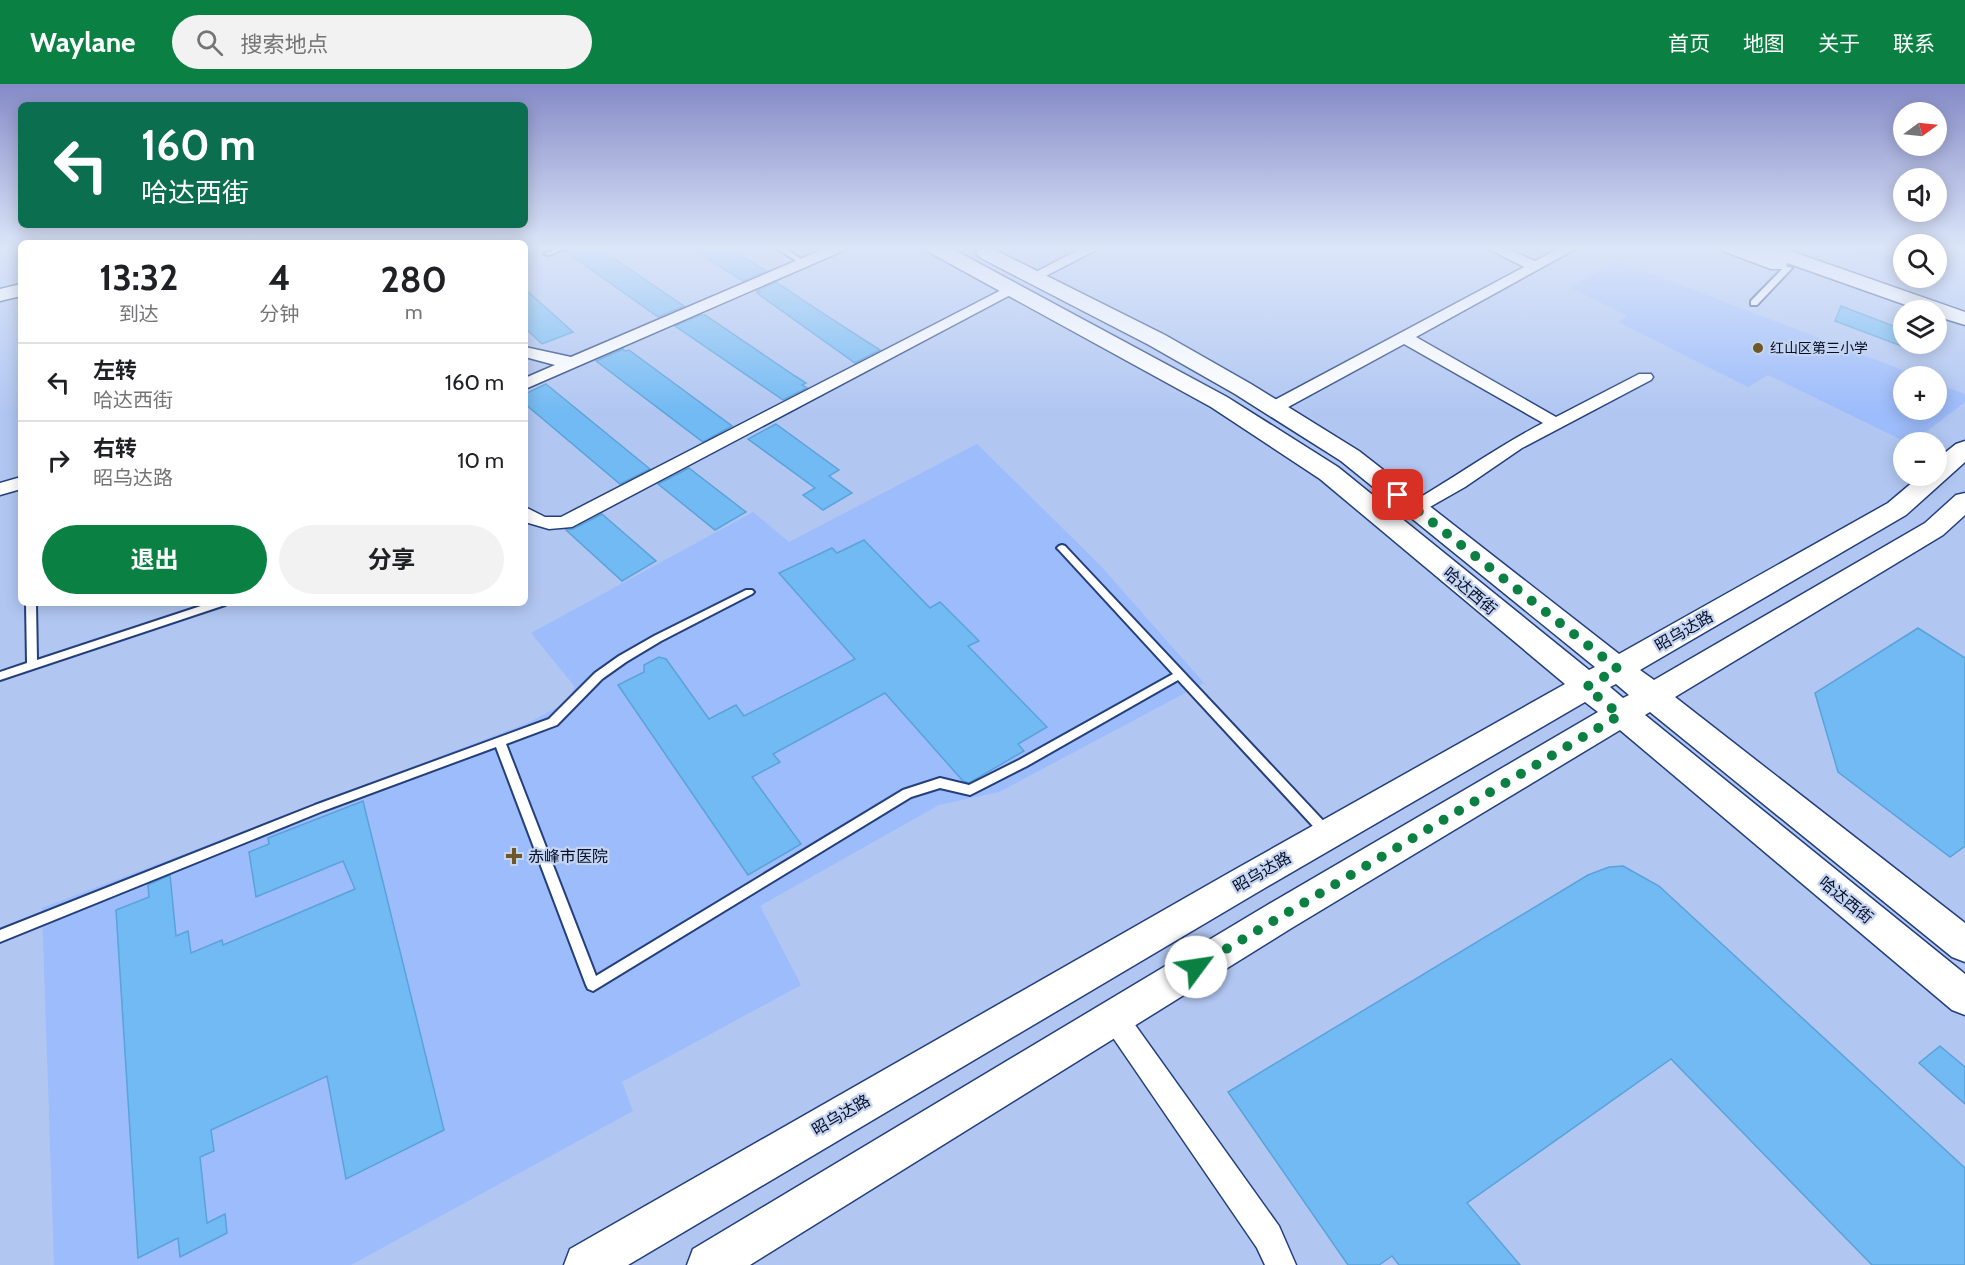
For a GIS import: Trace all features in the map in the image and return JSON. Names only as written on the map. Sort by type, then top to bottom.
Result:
[{"type":"main road","name":"哈达西街","points":[[1054,302],[1219,402],[1329,473],[1965,997]]},
{"type":"main road","name":"哈达西街","points":[[1067,302],[1156,340],[1350,456],[1965,945]]},
{"type":"main road","points":[[1917,302],[1965,319]]},
{"type":"main road","points":[[1947,325],[1965,331]]},
{"type":"main road","name":"昭乌达路","points":[[1947,465],[1965,449]]},
{"type":"main road","name":"昭乌达路","points":[[586,1265],[1328,834],[1897,509],[1923,486]]},
{"type":"main road","points":[[709,1265],[1114,1017],[1934,529],[1965,501]]},
{"type":"street","points":[[528,383],[712,302]]},
{"type":"street","points":[[528,516],[552,525],[565,523],[986,302]]},
{"type":"street","points":[[1273,408],[1469,302]]},
{"type":"street","points":[[1404,337],[1555,423]]},
{"type":"street","points":[[528,353],[567,363],[576,361]]},
{"type":"street","points":[[1415,508],[1459,483],[1516,444],[1645,377]]},
{"type":"street","points":[[0,489],[18,484]]},
{"type":"street","points":[[1114,1017],[1268,1237],[1281,1265]]},
{"type":"lane","points":[[1062,548],[1328,834]]},
{"type":"lane","points":[[0,936],[319,808],[553,722],[572,706],[604,671],[635,652],[749,592]]},
{"type":"lane","points":[[31,606],[33,664]]},
{"type":"lane","points":[[0,676],[212,606]]},
{"type":"lane","points":[[500,743],[593,986],[907,794],[940,783],[970,790],[1038,756],[1122,705],[1179,675]]},
{"type":"shaded area","name":"红山区第三小学","points":[[1600,302],[1725,302],[1893,366],[1893,420],[1942,420],[1926,432],[1893,432],[1893,436],[1768,375],[1748,387],[1618,322],[1627,316]]},
{"type":"shaded area","name":"红山区第三小学","points":[[1947,388],[1965,394],[1965,402],[1947,416]]},
{"type":"shaded area","name":"赤峰市医院","points":[[977,444],[1100,565],[1204,683],[999,792],[939,805],[760,906],[801,985],[622,1082],[633,1111],[351,1265],[54,1265],[42,908],[530,722],[567,702],[575,687],[531,633],[753,512],[789,542]]},
{"type":"building","points":[[528,302],[540,302],[573,332],[542,344],[528,331]]},
{"type":"building","points":[[637,302],[678,302],[684,306],[658,317]]},
{"type":"building","points":[[770,302],[806,302],[880,350],[855,363]]},
{"type":"building","points":[[1841,306],[1893,326],[1893,343],[1835,321]]},
{"type":"building","points":[[705,315],[806,383],[802,385],[807,388],[783,400],[675,326]]},
{"type":"building","points":[[623,349],[629,350],[732,426],[703,442],[596,361]]},
{"type":"building","points":[[546,384],[650,469],[620,484],[528,407],[528,393]]},
{"type":"building","points":[[776,424],[839,470],[829,476],[852,493],[823,510],[803,495],[815,488],[748,439]]},
{"type":"building","points":[[689,468],[746,512],[715,530],[658,484]]},
{"type":"building","points":[[602,514],[656,561],[622,581],[566,530],[573,529]]},
{"type":"building","points":[[864,540],[930,608],[940,602],[979,641],[968,646],[1047,727],[1018,744],[1024,751],[969,783],[963,781],[885,693],[773,754],[780,762],[752,777],[801,844],[748,875],[618,685],[644,672],[644,665],[659,657],[666,659],[709,719],[736,705],[744,716],[855,659],[779,573],[832,548],[837,553]]},
{"type":"building","points":[[1918,628],[1965,658],[1965,846],[1950,857],[1838,772],[1815,693]]},
{"type":"building","points":[[363,801],[444,1130],[346,1179],[327,1076],[211,1130],[214,1151],[200,1157],[207,1223],[225,1214],[227,1233],[180,1257],[178,1238],[138,1258],[116,910],[149,897],[148,885],[170,875],[176,936],[188,931],[191,953],[222,940],[223,945],[355,889],[343,861],[256,897],[249,852],[269,844],[268,838]]},
{"type":"building","points":[[1623,866],[1659,886],[1965,1168],[1965,1265],[1872,1265],[1671,1059],[1467,1203],[1520,1265],[1399,1265],[1392,1256],[1379,1265],[1348,1265],[1228,1092],[1588,875],[1609,867]]},
{"type":"building","points":[[1940,1046],[1965,1067],[1965,1104],[1919,1063]]},
{"type":"place","name":"红山区第三小学","points":[[1758,348]]},
{"type":"place","name":"赤峰市医院","points":[[514,856]]},
{"type":"route","points":[[1196,967],[1620,715],[1586,687],[1618,669],[1398,495]]}]
